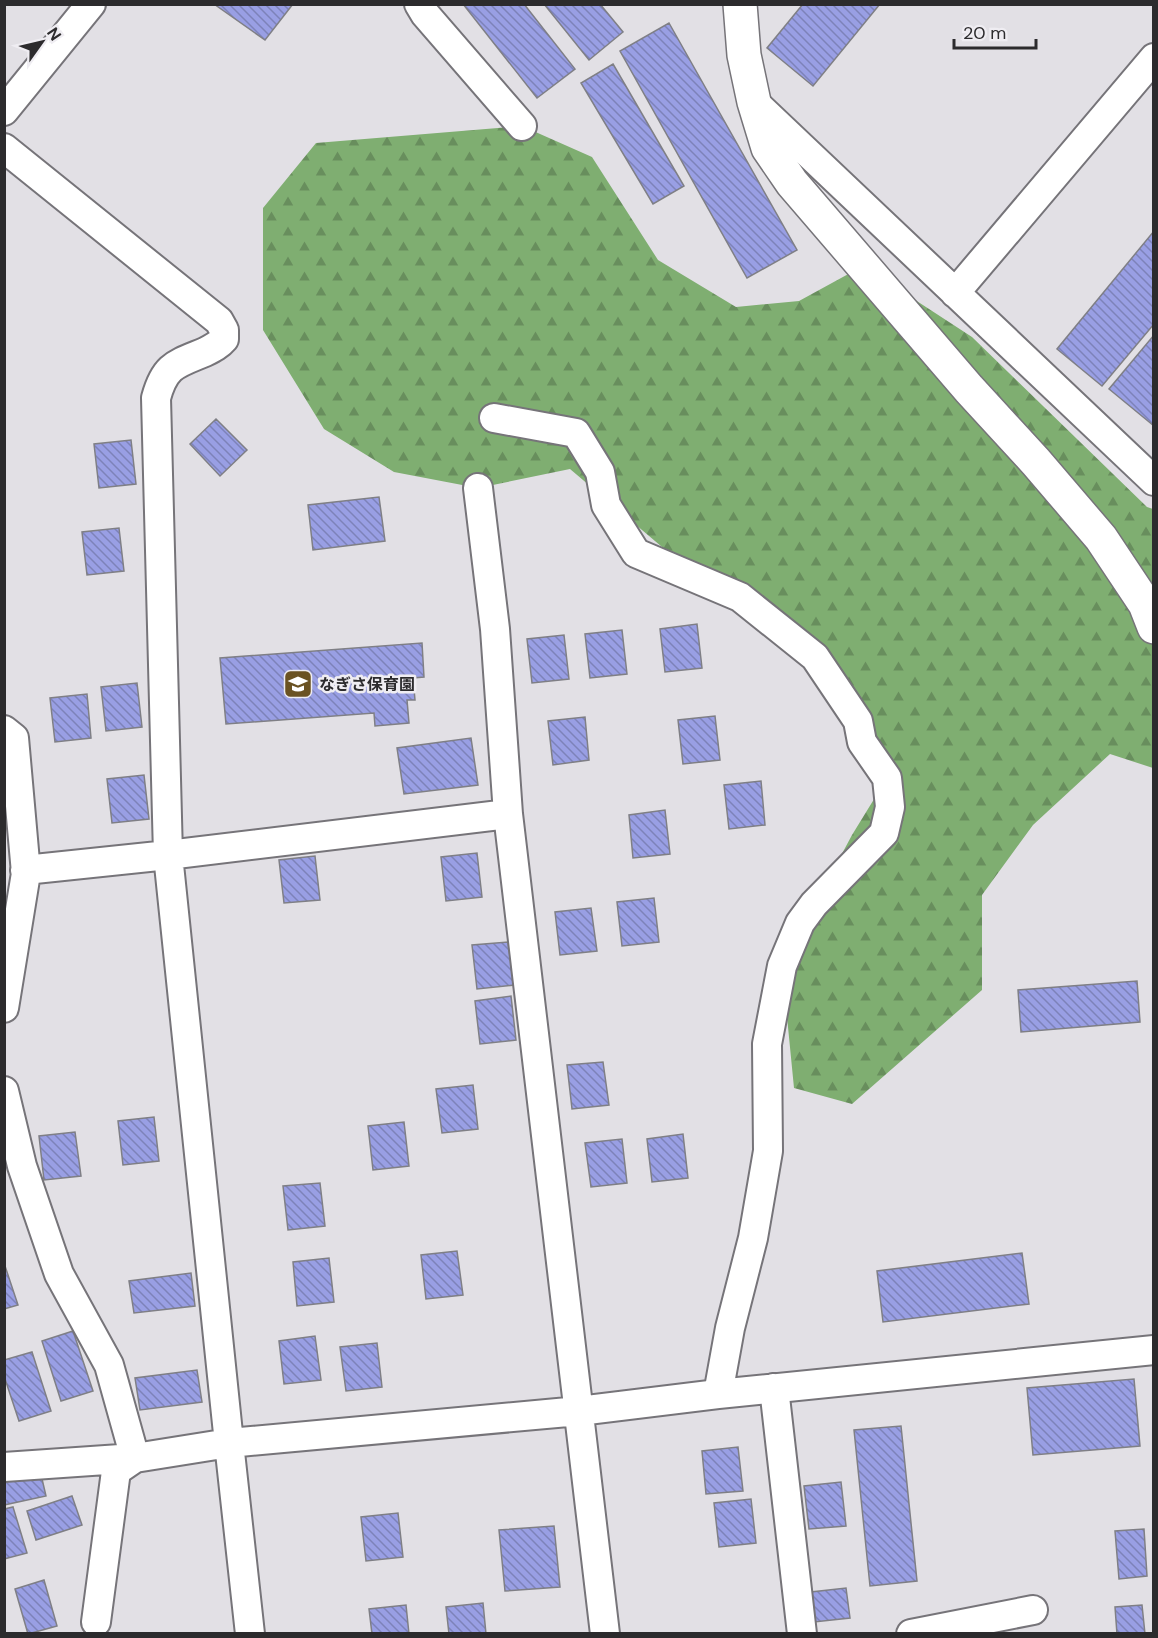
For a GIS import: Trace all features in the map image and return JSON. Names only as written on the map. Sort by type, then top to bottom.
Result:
[{"type":"street","points":[[4,111],[91,4]]},
{"type":"street","points":[[418,4],[522,126]]},
{"type":"street","points":[[743,7],[744,56],[754,102],[768,148],[792,183],[1101,538],[1145,604],[1154,627]]},
{"type":"street","points":[[955,294],[1154,58]]},
{"type":"street","points":[[754,102],[1154,481]]},
{"type":"street","points":[[4,148],[219,321],[224,330],[224,339],[219,345],[181,361],[170,369],[161,381],[156,398],[168,855],[228,1443],[250,1634]]},
{"type":"street","points":[[494,418],[576,433],[600,472],[606,505],[636,553],[740,597],[815,657],[858,721],[862,742],[887,778],[891,807],[884,833],[804,917],[782,966],[767,1044],[768,1151],[753,1238],[730,1328],[718,1394]]},
{"type":"street","points":[[478,488],[495,628],[508,814],[605,1634]]},
{"type":"street","points":[[4,730],[14,738],[25,870],[4,1008]]},
{"type":"street","points":[[25,870],[508,814]]},
{"type":"street","points":[[4,1091],[22,1166],[59,1274],[109,1365],[135,1458]]},
{"type":"street","points":[[4,1467],[135,1458],[228,1443],[579,1411],[774,1388],[1154,1350]]},
{"type":"street","points":[[774,1388],[802,1634]]},
{"type":"street","points":[[96,1622],[116,1471],[135,1458]]},
{"type":"street","points":[[911,1634],[1033,1610]]},
{"type":"green space","points":[[522,126],[592,157],[658,260],[736,307],[799,301],[863,266],[972,337],[1147,507],[1153,509],[1153,768],[1110,754],[1033,825],[982,895],[982,990],[852,1104],[794,1088],[782,966],[852,835],[887,778],[840,696],[570,469],[478,488],[394,472],[324,429],[263,330],[263,208],[316,143]]},
{"type":"building","points":[[214,4],[293,4],[265,40]]},
{"type":"building","points":[[463,4],[524,4],[575,69],[537,98]]},
{"type":"building","points":[[544,4],[600,4],[623,32],[589,60]]},
{"type":"building","points":[[803,4],[880,4],[813,86],[767,48]]},
{"type":"building","points":[[669,23],[797,250],[747,278],[620,51]]},
{"type":"building","points":[[613,64],[684,186],[653,204],[581,83]]},
{"type":"building","points":[[1154,231],[1154,324],[1102,386],[1057,349]]},
{"type":"building","points":[[1154,335],[1154,426],[1109,389]]},
{"type":"building","points":[[216,419],[247,450],[220,476],[190,444]]},
{"type":"building","points":[[131,440],[136,484],[99,488],[94,444]]},
{"type":"building","points":[[379,497],[385,541],[313,550],[308,505]]},
{"type":"building","points":[[119,528],[124,571],[87,575],[82,532]]},
{"type":"building","points":[[697,624],[702,668],[665,672],[660,629]]},
{"type":"building","points":[[622,630],[627,674],[590,678],[585,634]]},
{"type":"building","points":[[564,635],[569,679],[532,683],[527,639]]},
{"type":"building","points":[[422,643],[424,677],[413,678],[415,700],[407,700],[409,723],[375,726],[374,713],[226,724],[220,658]]},
{"type":"building","points":[[137,683],[142,727],[106,731],[101,687]]},
{"type":"building","points":[[87,694],[91,738],[55,742],[50,698]]},
{"type":"building","points":[[715,716],[720,760],[683,764],[678,720]]},
{"type":"building","points":[[585,717],[589,760],[553,765],[548,721]]},
{"type":"building","points":[[471,738],[478,785],[404,794],[397,748]]},
{"type":"building","points":[[144,775],[149,819],[112,823],[107,779]]},
{"type":"building","points":[[761,781],[765,825],[729,829],[724,785]]},
{"type":"building","points":[[665,810],[670,854],[633,858],[629,815]]},
{"type":"building","points":[[477,853],[482,897],[446,901],[441,857]]},
{"type":"building","points":[[315,856],[320,900],[284,903],[279,860]]},
{"type":"building","points":[[654,898],[659,942],[622,946],[617,902]]},
{"type":"building","points":[[591,908],[597,951],[560,955],[555,912]]},
{"type":"building","points":[[508,942],[514,985],[477,989],[472,945]]},
{"type":"building","points":[[1137,981],[1140,1022],[1021,1032],[1018,990]]},
{"type":"building","points":[[511,996],[516,1040],[480,1044],[475,1001]]},
{"type":"building","points":[[603,1062],[609,1105],[572,1109],[567,1065]]},
{"type":"building","points":[[473,1085],[478,1129],[442,1133],[436,1089]]},
{"type":"building","points":[[154,1117],[159,1161],[123,1165],[118,1121]]},
{"type":"building","points":[[404,1122],[409,1166],[373,1170],[368,1126]]},
{"type":"building","points":[[75,1132],[81,1176],[44,1180],[39,1136]]},
{"type":"building","points":[[683,1134],[688,1178],[652,1182],[647,1139]]},
{"type":"building","points":[[622,1139],[627,1183],[591,1187],[585,1143]]},
{"type":"building","points":[[320,1183],[325,1226],[288,1230],[283,1186]]},
{"type":"building","points":[[457,1251],[463,1295],[426,1299],[421,1255]]},
{"type":"building","points":[[1022,1253],[1029,1304],[883,1322],[877,1271]]},
{"type":"building","points":[[329,1258],[334,1302],[297,1306],[293,1262]]},
{"type":"building","points":[[4,1263],[18,1305],[4,1309]]},
{"type":"building","points":[[191,1273],[195,1306],[134,1313],[129,1281]]},
{"type":"building","points":[[73,1331],[93,1391],[61,1401],[42,1341]]},
{"type":"building","points":[[315,1336],[321,1380],[284,1384],[279,1341]]},
{"type":"building","points":[[377,1343],[382,1387],[346,1391],[340,1347]]},
{"type":"building","points":[[32,1352],[51,1411],[19,1421],[4,1376],[4,1360]]},
{"type":"building","points":[[197,1370],[202,1402],[140,1410],[135,1378]]},
{"type":"building","points":[[1134,1379],[1140,1446],[1033,1455],[1027,1388]]},
{"type":"building","points":[[901,1426],[917,1581],[870,1586],[854,1430]]},
{"type":"building","points":[[738,1447],[743,1491],[706,1494],[702,1451]]},
{"type":"building","points":[[39,1466],[46,1496],[4,1505],[4,1474]]},
{"type":"building","points":[[841,1482],[846,1526],[809,1529],[804,1486]]},
{"type":"building","points":[[72,1496],[82,1525],[36,1540],[27,1511]]},
{"type":"building","points":[[751,1499],[756,1543],[719,1547],[714,1503]]},
{"type":"building","points":[[13,1507],[27,1553],[4,1559],[4,1509]]},
{"type":"building","points":[[398,1513],[403,1557],[366,1561],[361,1517]]},
{"type":"building","points":[[554,1526],[560,1587],[505,1591],[499,1530]]},
{"type":"building","points":[[1144,1529],[1147,1576],[1119,1579],[1115,1531]]},
{"type":"building","points":[[44,1580],[57,1626],[28,1634],[15,1589]]},
{"type":"building","points":[[846,1588],[850,1618],[814,1622],[811,1592]]},
{"type":"building","points":[[483,1603],[486,1634],[449,1634],[446,1607]]},
{"type":"building","points":[[406,1605],[409,1634],[372,1634],[369,1609]]},
{"type":"building","points":[[1142,1605],[1145,1634],[1117,1634],[1115,1607]]},
{"type":"place","name":"なぎさ保育園","points":[[298,684]]}]
